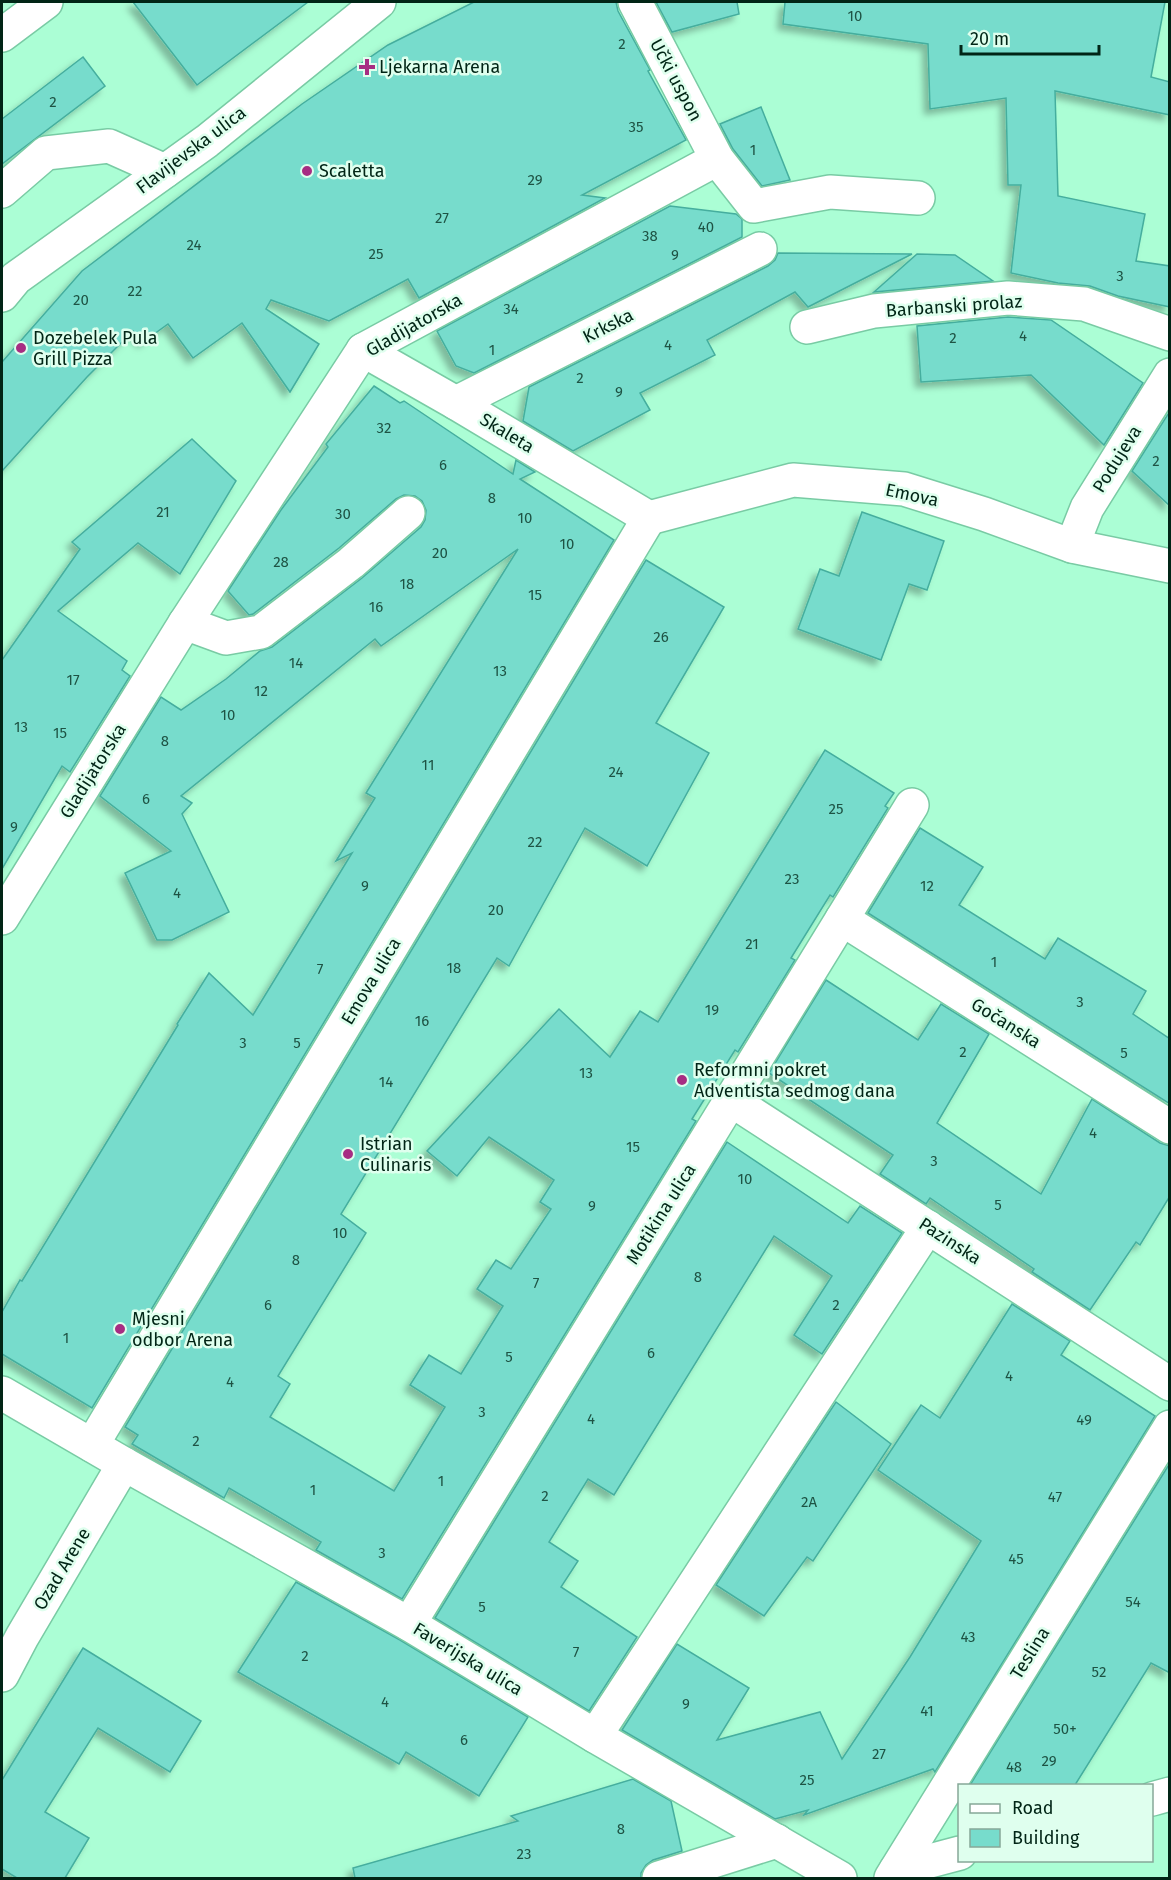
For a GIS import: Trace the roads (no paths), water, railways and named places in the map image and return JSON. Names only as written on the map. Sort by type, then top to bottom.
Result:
[{"type":"street","points":[[2,35],[46,2]]},
{"type":"street","name":"Flavijevska ulica","points":[[2,295],[16,278],[207,141],[379,2]]},
{"type":"street","name":"Učki uspon","points":[[635,2],[717,159],[754,206],[830,192],[918,198]]},
{"type":"street","points":[[2,191],[46,153],[110,146],[165,171]]},
{"type":"street","name":"Gladijatorska","points":[[2,918],[185,623],[363,350],[717,159]]},
{"type":"street","name":"Krkska","points":[[456,403],[760,249]]},
{"type":"street","name":"Barbanski prolaz","points":[[807,327],[874,311],[1008,298],[1083,304],[1170,334]]},
{"type":"street","name":"Skaleta","points":[[363,350],[649,518]]},
{"type":"street","name":"Podujeva","points":[[1072,546],[1087,508],[1170,375]]},
{"type":"street","name":"Emova","points":[[649,518],[793,480],[904,489],[984,514],[1072,546],[1170,566]]},
{"type":"street","points":[[185,623],[226,638],[261,632],[351,563],[408,513]]},
{"type":"street","name":"Emova ulica","points":[[92,1445],[649,518]]},
{"type":"street","name":"Motikina ulica","points":[[409,1624],[912,805]]},
{"type":"street","name":"Gočanska","points":[[842,919],[1170,1127]]},
{"type":"street","name":"Pazinska","points":[[731,1100],[1170,1384]]},
{"type":"street","points":[[596,1736],[928,1227]]},
{"type":"street","points":[[2,1393],[92,1445]]},
{"type":"street","name":"Teslina","points":[[893,1874],[1170,1427]]},
{"type":"street","name":"Faverijska ulica","points":[[92,1445],[409,1624],[840,1878]]},
{"type":"street","name":"Ozad Arene","points":[[2,1675],[124,1464]]},
{"type":"street","points":[[1153,1799],[1170,1794]]},
{"type":"street","points":[[659,1878],[777,1841]]},
{"type":"street","points":[[893,1874],[958,1853]]},
{"type":"place","name":"Ljekarna Arena","points":[[367,67]]},
{"type":"place","name":"Scaletta","points":[[307,171]]},
{"type":"place","name":"Dozebelek Pula Grill Pizza","points":[[21,348]]},
{"type":"place","name":"Reformni pokret Adventista sedmog dana","points":[[682,1080]]},
{"type":"place","name":"Istrian Culinaris","points":[[348,1154]]},
{"type":"place","name":"Mjesni odbor Arena","points":[[120,1329]]}]
